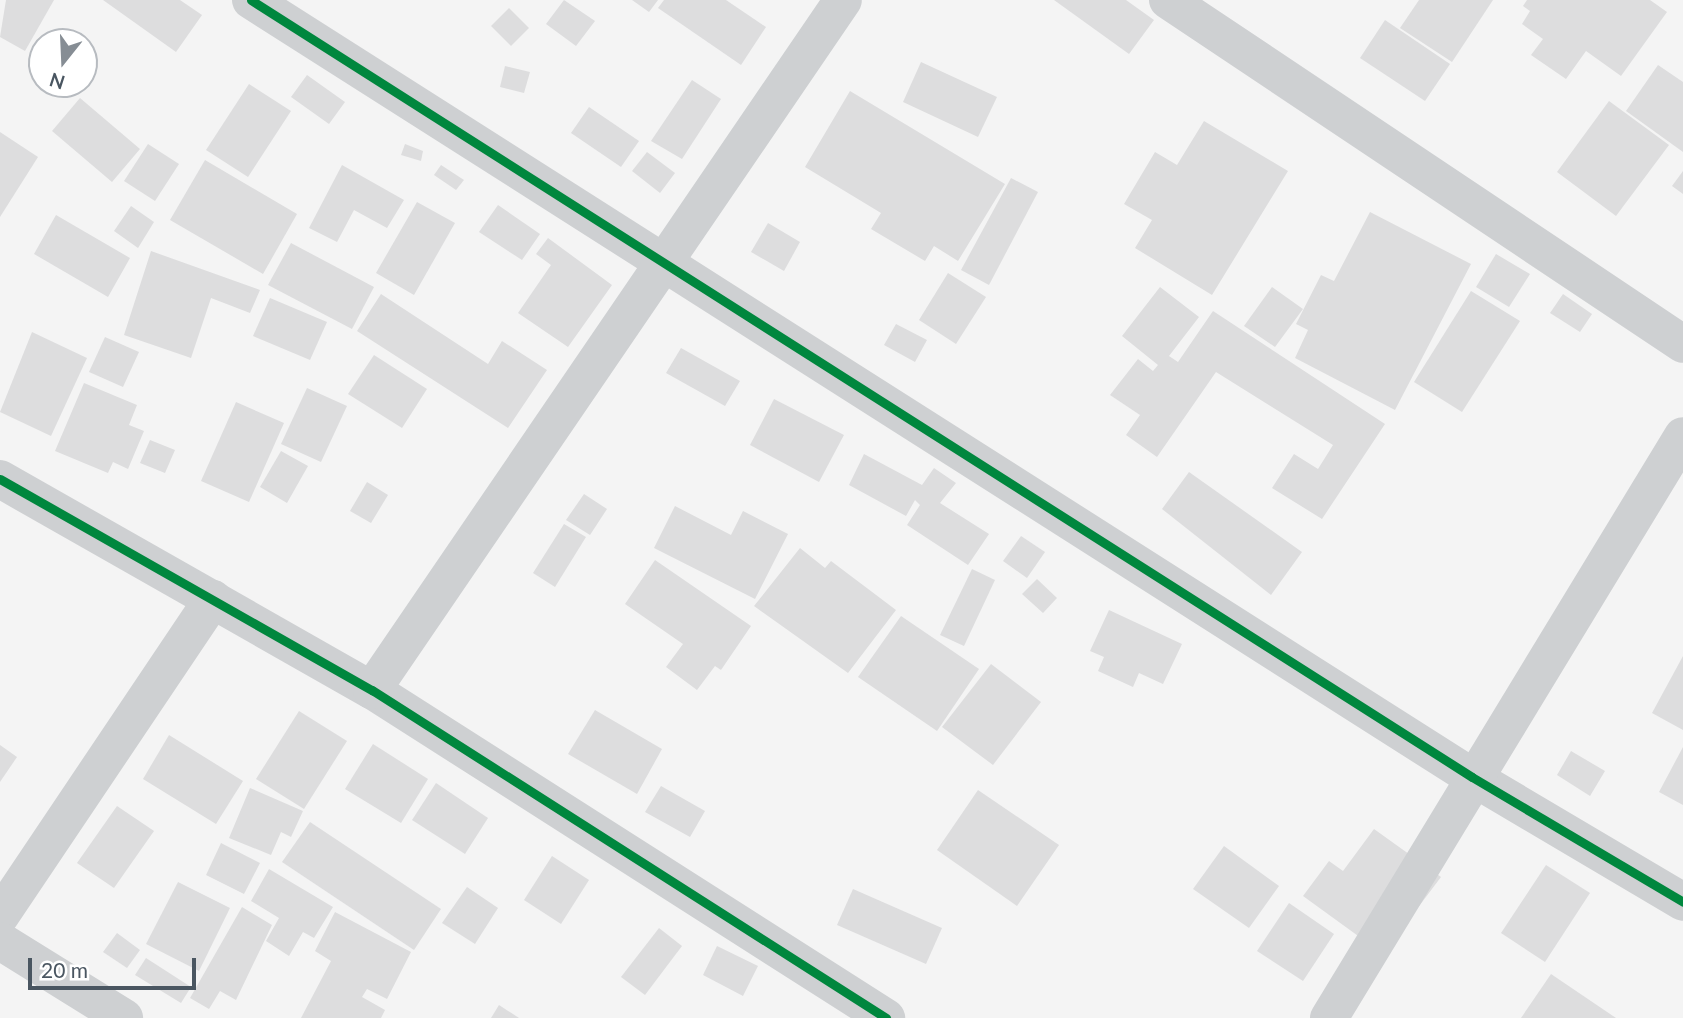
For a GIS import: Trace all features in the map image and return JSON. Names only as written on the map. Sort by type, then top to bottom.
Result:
[{"type":"street","points":[[251,0],[1472,777],[1683,902]]},
{"type":"street","points":[[372,690],[660,262],[843,0]]},
{"type":"street","points":[[1168,0],[1683,344]]},
{"type":"street","points":[[1329,1018],[1472,777],[1683,436]]},
{"type":"street","points":[[0,479],[372,690],[886,1018]]},
{"type":"street","points":[[0,916],[213,599]]},
{"type":"street","points":[[0,941],[124,1018]]},
{"type":"building","points":[[6,0],[54,0],[38,28],[28,28],[28,46],[25,51],[0,37]]},
{"type":"building","points":[[103,0],[180,0],[202,15],[176,52]]},
{"type":"building","points":[[564,0],[595,21],[576,46],[546,24]]},
{"type":"building","points":[[632,0],[658,0],[649,12]]},
{"type":"building","points":[[664,0],[726,0],[766,27],[741,65],[658,8]]},
{"type":"building","points":[[1054,0],[1126,0],[1154,20],[1129,54]]},
{"type":"building","points":[[1419,0],[1493,0],[1452,62],[1400,28]]},
{"type":"building","points":[[1527,0],[1650,0],[1667,12],[1621,76],[1586,51],[1566,79],[1531,55],[1543,39],[1522,24],[1530,11],[1523,6]]},
{"type":"building","points":[[509,8],[529,28],[511,46],[491,26]]},
{"type":"building","points":[[1385,20],[1450,64],[1425,101],[1360,58]]},
{"type":"building","points":[[921,62],[997,97],[978,137],[903,102]]},
{"type":"building","points":[[1658,65],[1683,82],[1683,152],[1626,111]]},
{"type":"building","points":[[505,66],[530,72],[524,93],[500,87]]},
{"type":"building","points":[[307,75],[345,102],[329,124],[291,97]]},
{"type":"building","points":[[692,80],[721,99],[682,159],[651,141]]},
{"type":"building","points":[[249,84],[291,111],[248,177],[206,150]]},
{"type":"building","points":[[850,91],[1005,184],[958,261],[934,246],[925,261],[871,229],[881,213],[805,167]]},
{"type":"building","points":[[80,98],[140,149],[112,182],[52,131]]},
{"type":"building","points":[[1609,101],[1669,145],[1616,216],[1557,172]]},
{"type":"building","points":[[589,107],[639,141],[621,167],[571,133]]},
{"type":"building","points":[[1204,121],[1288,171],[1212,295],[1135,248],[1152,220],[1124,204],[1155,152],[1177,165]]},
{"type":"building","points":[[0,132],[38,157],[0,217]]},
{"type":"building","points":[[148,144],[179,164],[155,201],[124,181]]},
{"type":"building","points":[[405,144],[423,151],[421,161],[401,155]]},
{"type":"building","points":[[647,152],[675,173],[660,193],[632,171]]},
{"type":"building","points":[[205,160],[297,214],[263,274],[170,220]]},
{"type":"building","points":[[342,165],[404,200],[387,228],[354,210],[337,242],[309,228]]},
{"type":"building","points":[[441,165],[464,180],[456,190],[434,175]]},
{"type":"building","points":[[1683,171],[1683,194],[1672,186]]},
{"type":"building","points":[[1011,178],[1038,192],[989,285],[961,270]]},
{"type":"building","points":[[417,202],[455,223],[414,295],[376,273]]},
{"type":"building","points":[[498,205],[540,234],[522,260],[479,232]]},
{"type":"building","points":[[131,206],[154,222],[138,248],[114,231]]},
{"type":"building","points":[[1370,212],[1471,264],[1395,410],[1295,358],[1308,330],[1296,324],[1321,275],[1334,281]]},
{"type":"building","points":[[56,215],[130,258],[108,297],[34,254]]},
{"type":"building","points":[[768,223],[800,242],[784,271],[751,252]]},
{"type":"building","points":[[548,238],[612,285],[568,347],[518,313],[551,265],[536,254]]},
{"type":"building","points":[[291,243],[374,287],[352,329],[268,285]]},
{"type":"building","points":[[151,251],[260,290],[250,313],[211,298],[191,358],[124,335]]},
{"type":"building","points":[[1496,254],[1530,274],[1509,307],[1476,287]]},
{"type":"building","points":[[948,273],[986,297],[956,344],[919,320]]},
{"type":"building","points":[[1160,287],[1199,317],[1169,356],[1178,362],[1213,311],[1385,424],[1322,519],[1272,488],[1294,454],[1318,469],[1333,445],[1216,372],[1157,457],[1126,435],[1140,415],[1110,395],[1138,359],[1153,371],[1158,365],[1122,336]]},
{"type":"building","points":[[1272,287],[1303,309],[1275,347],[1244,326]]},
{"type":"building","points":[[1471,291],[1520,321],[1462,412],[1414,382]]},
{"type":"building","points":[[381,294],[488,364],[502,341],[547,370],[508,428],[357,331]]},
{"type":"building","points":[[1563,294],[1592,314],[1580,332],[1550,313]]},
{"type":"building","points":[[270,298],[327,322],[310,360],[253,336]]},
{"type":"building","points":[[896,324],[927,340],[915,362],[884,345]]},
{"type":"building","points":[[32,332],[87,358],[51,436],[0,412]]},
{"type":"building","points":[[105,337],[139,352],[123,387],[89,372]]},
{"type":"building","points":[[681,348],[740,381],[725,406],[666,373]]},
{"type":"building","points":[[374,355],[427,389],[402,428],[348,394]]},
{"type":"building","points":[[84,383],[137,405],[129,425],[144,431],[128,469],[113,462],[108,473],[55,451]]},
{"type":"building","points":[[307,388],[347,406],[321,462],[281,444]]},
{"type":"building","points":[[774,399],[844,435],[819,482],[750,445]]},
{"type":"building","points":[[236,402],[284,423],[249,502],[201,481]]},
{"type":"building","points":[[150,440],[175,450],[165,473],[140,463]]},
{"type":"building","points":[[281,451],[308,466],[287,503],[260,487]]},
{"type":"building","points":[[864,454],[922,485],[934,468],[956,483],[940,503],[989,534],[968,565],[907,525],[920,505],[915,500],[906,516],[849,485]]},
{"type":"building","points":[[1189,472],[1302,552],[1271,595],[1162,509]]},
{"type":"building","points":[[367,482],[388,495],[371,523],[350,511]]},
{"type":"building","points":[[584,494],[607,509],[590,535],[566,520]]},
{"type":"building","points":[[675,506],[731,535],[743,511],[788,534],[755,599],[654,548]]},
{"type":"building","points":[[564,524],[586,537],[555,587],[533,573]]},
{"type":"building","points":[[1021,536],[1045,552],[1027,578],[1003,561]]},
{"type":"building","points":[[800,548],[825,568],[831,561],[896,610],[848,673],[754,606]]},
{"type":"building","points":[[655,560],[751,626],[721,670],[715,666],[697,690],[666,667],[683,644],[625,604]]},
{"type":"building","points":[[972,569],[995,580],[964,646],[940,635]]},
{"type":"building","points":[[1037,579],[1057,598],[1043,613],[1022,594]]},
{"type":"building","points":[[1109,610],[1182,644],[1163,684],[1139,673],[1133,687],[1098,671],[1104,657],[1090,651]]},
{"type":"building","points":[[901,616],[979,669],[937,731],[858,677]]},
{"type":"building","points":[[1683,656],[1683,730],[1652,713]]},
{"type":"building","points":[[991,664],[1041,702],[993,765],[942,727]]},
{"type":"building","points":[[595,710],[662,749],[637,794],[568,754]]},
{"type":"building","points":[[299,711],[347,741],[304,809],[256,779]]},
{"type":"building","points":[[169,735],[243,781],[216,824],[143,779]]},
{"type":"building","points":[[373,744],[428,779],[401,823],[345,789]]},
{"type":"building","points":[[0,745],[17,757],[0,782]]},
{"type":"building","points":[[1683,747],[1683,805],[1659,792]]},
{"type":"building","points":[[1571,751],[1605,771],[1590,796],[1557,775]]},
{"type":"building","points":[[436,783],[488,818],[465,854],[412,820]]},
{"type":"building","points":[[661,786],[705,811],[690,837],[645,812]]},
{"type":"building","points":[[250,788],[303,811],[291,837],[281,832],[271,855],[229,838]]},
{"type":"building","points":[[978,790],[1059,845],[1017,906],[937,850]]},
{"type":"building","points":[[117,806],[154,831],[114,888],[77,863]]},
{"type":"building","points":[[310,822],[441,909],[414,950],[282,862]]},
{"type":"building","points":[[1374,829],[1441,877],[1383,954],[1303,896],[1329,861],[1343,871]]},
{"type":"building","points":[[221,843],[260,863],[244,894],[206,875]]},
{"type":"building","points":[[1224,846],[1279,886],[1249,928],[1193,889]]},
{"type":"building","points":[[552,856],[589,880],[561,924],[524,900]]},
{"type":"building","points":[[1546,865],[1590,893],[1545,962],[1501,933]]},
{"type":"building","points":[[269,869],[333,907],[314,938],[303,932],[289,956],[266,941],[279,918],[251,901]]},
{"type":"building","points":[[178,882],[230,908],[199,971],[146,944]]},
{"type":"building","points":[[467,887],[498,908],[475,944],[442,923]]},
{"type":"building","points":[[853,889],[942,928],[926,964],[837,925]]},
{"type":"building","points":[[1289,903],[1334,934],[1303,981],[1257,951]]},
{"type":"building","points":[[242,907],[272,925],[236,1000],[220,991],[209,1009],[190,998]]},
{"type":"building","points":[[335,912],[411,952],[387,999],[367,989],[362,997],[385,1010],[381,1018],[301,1018],[331,961],[315,951]]},
{"type":"building","points":[[659,928],[682,946],[645,995],[621,977]]},
{"type":"building","points":[[117,933],[140,950],[127,968],[103,952]]},
{"type":"building","points":[[717,946],[758,966],[743,996],[703,975]]},
{"type":"building","points":[[146,958],[191,987],[181,1003],[135,975]]},
{"type":"building","points":[[1551,974],[1616,1018],[1521,1018]]},
{"type":"building","points":[[499,1005],[519,1018],[491,1018]]},
{"type":"cycle path","points":[[251,0],[1472,777],[1683,902]]},
{"type":"cycle path","points":[[0,479],[372,690],[886,1018]]}]
